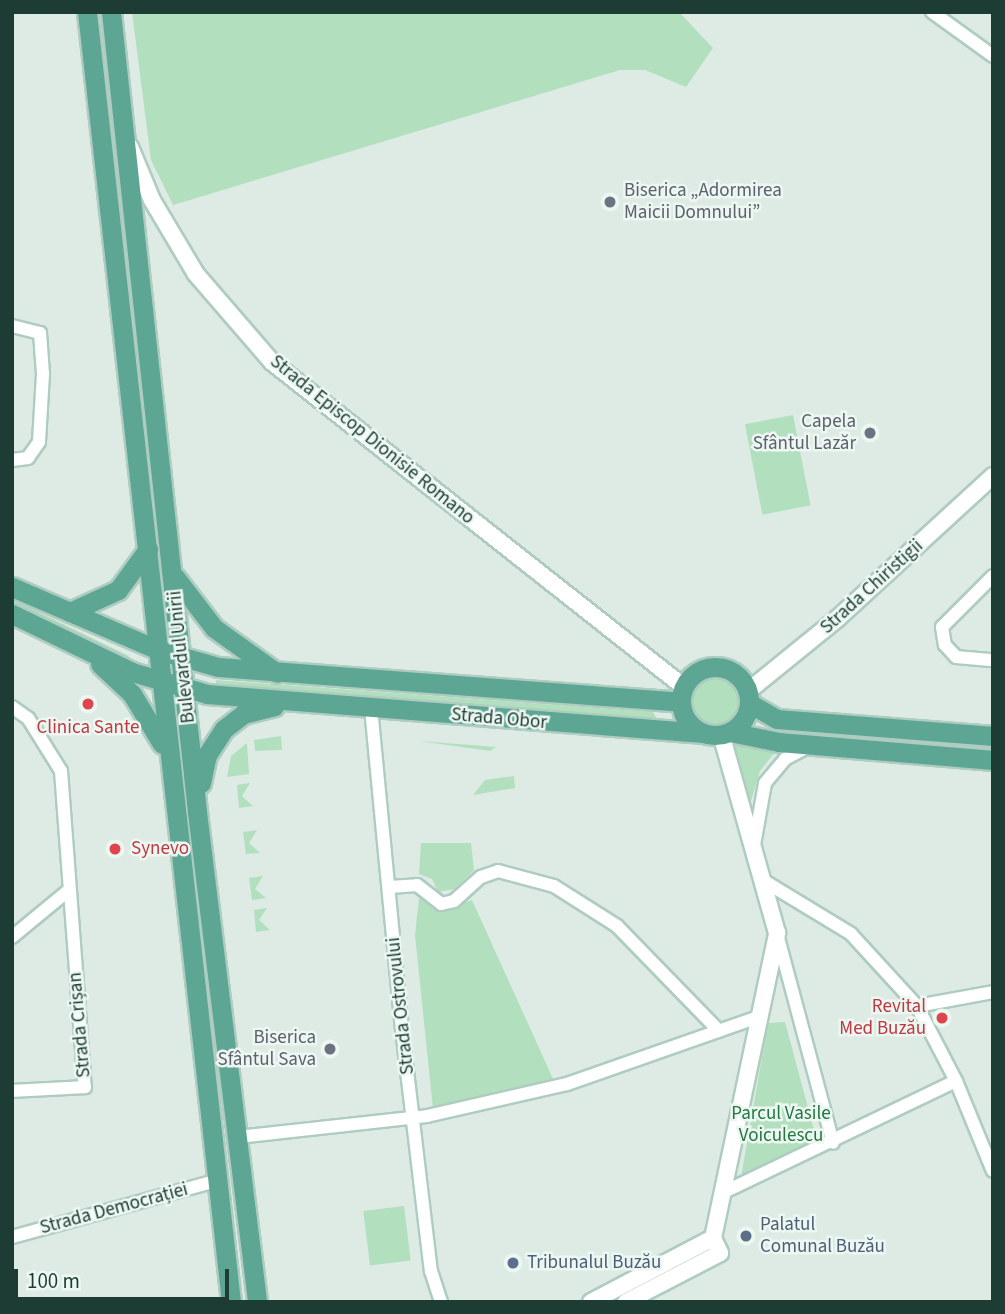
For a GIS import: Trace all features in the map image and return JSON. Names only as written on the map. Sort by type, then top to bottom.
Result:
[{"type":"main road","name":"Bulevardul Unirii","points":[[87,12],[148,548],[168,757],[231,1302]]},
{"type":"main road","name":"Bulevardul Unirii","points":[[111,12],[174,575],[197,812],[257,1302]]},
{"type":"main road","points":[[70,612],[118,590],[136,571],[148,548]]},
{"type":"main road","points":[[174,575],[214,628],[281,675]]},
{"type":"main road","name":"Strada Obor","points":[[12,587],[181,658],[281,675],[682,695]]},
{"type":"main road","points":[[12,614],[63,636],[132,694],[168,757]]},
{"type":"main road","name":"Strada Obor","points":[[63,636],[160,683],[185,690],[295,702],[718,733],[810,745],[993,760]]},
{"type":"main road","points":[[748,697],[743,720],[718,733],[687,721],[682,695],[694,674],[719,668],[737,675],[748,697],[777,719],[993,736]]},
{"type":"main road","points":[[197,812],[207,755],[224,729],[243,714],[295,702]]},
{"type":"street","points":[[932,12],[993,56]]},
{"type":"street","name":"Strada Episcop Dionisie Romano","points":[[125,135],[152,200],[196,274],[272,362],[682,695]]},
{"type":"street","points":[[12,317],[13,327],[40,333],[43,374],[39,442],[28,458],[12,460]]},
{"type":"street","name":"Strada Chiristigii","points":[[748,697],[993,476]]},
{"type":"street","points":[[993,576],[943,627],[945,645],[956,657],[993,660]]},
{"type":"street","name":"Strada Crișan","points":[[12,707],[28,718],[61,771],[85,1087],[12,1091]]},
{"type":"street","name":"Strada Ostrovului","points":[[371,708],[431,1271],[441,1302]]},
{"type":"street","points":[[718,733],[754,845],[833,1143]]},
{"type":"street","points":[[754,845],[765,783],[785,759],[810,745]]},
{"type":"street","points":[[390,887],[416,885],[440,904],[454,901],[481,877],[498,871],[554,886],[586,902],[624,932],[719,1031]]},
{"type":"street","points":[[764,881],[851,934],[917,1006],[956,1081],[993,1171]]},
{"type":"street","points":[[12,937],[69,890]]},
{"type":"street","points":[[716,1245],[722,1193],[777,933]]},
{"type":"street","points":[[917,1006],[993,992]]},
{"type":"street","points":[[238,1137],[414,1119],[567,1084],[761,1016]]},
{"type":"street","points":[[722,1193],[833,1143],[956,1081]]},
{"type":"street","name":"Strada Democrației","points":[[12,1237],[216,1181]]},
{"type":"street","points":[[591,1302],[716,1245]]},
{"type":"street","points":[[626,1302],[716,1245]]},
{"type":"green space","points":[[132,12],[679,12],[713,48],[686,87],[645,70],[620,70],[173,205],[151,160]]},
{"type":"green space","points":[[793,415],[811,505],[762,515],[745,424]]},
{"type":"green space","points":[[12,599],[129,656],[124,665],[12,610]]},
{"type":"green space","points":[[710,673],[720,673],[735,681],[741,690],[741,712],[735,721],[720,729],[710,729],[692,717],[687,706],[687,696],[699,678]]},
{"type":"green space","points":[[216,680],[653,712],[660,724],[216,686]]},
{"type":"green space","points":[[790,724],[993,738],[993,752],[789,738]]},
{"type":"green space","points":[[281,736],[282,750],[255,751],[254,740]]},
{"type":"green space","points":[[419,741],[496,747],[490,751]]},
{"type":"green space","points":[[736,742],[775,752],[760,771],[750,804],[732,746]]},
{"type":"green space","points":[[247,743],[249,774],[227,777],[231,756]]},
{"type":"green space","points":[[514,776],[515,788],[473,795],[485,780]]},
{"type":"green space","points":[[250,783],[242,796],[253,806],[239,808],[237,785]]},
{"type":"green space","points":[[257,830],[249,843],[260,853],[246,854],[243,832]]},
{"type":"green space","points":[[421,843],[471,843],[474,870],[455,889],[438,892],[432,879],[419,874]]},
{"type":"green space","points":[[263,876],[255,889],[266,898],[252,900],[249,878]]},
{"type":"green space","points":[[419,898],[439,911],[472,900],[554,1081],[433,1109],[415,935]]},
{"type":"green space","points":[[267,908],[259,920],[270,930],[256,932],[254,910]]},
{"type":"green space","name":"Parcul Vasile Voiculescu","points":[[785,1022],[818,1145],[741,1177],[768,1023]]},
{"type":"green space","points":[[404,1206],[411,1261],[370,1266],[363,1211]]},
{"type":"place","name":"Biserica „Adormirea Maicii Domnului”","points":[[610,202]]},
{"type":"place","name":"Capela Sfântul Lazăr","points":[[870,433]]},
{"type":"place","name":"Clinica Sante","points":[[88,704]]},
{"type":"place","name":"Synevo","points":[[115,849]]},
{"type":"place","name":"Revital Med Buzău","points":[[942,1018]]},
{"type":"place","name":"Biserica Sfântul Sava","points":[[330,1049]]},
{"type":"place","name":"Palatul Comunal Buzău","points":[[746,1236]]},
{"type":"place","name":"Tribunalul Buzău","points":[[513,1263]]}]
